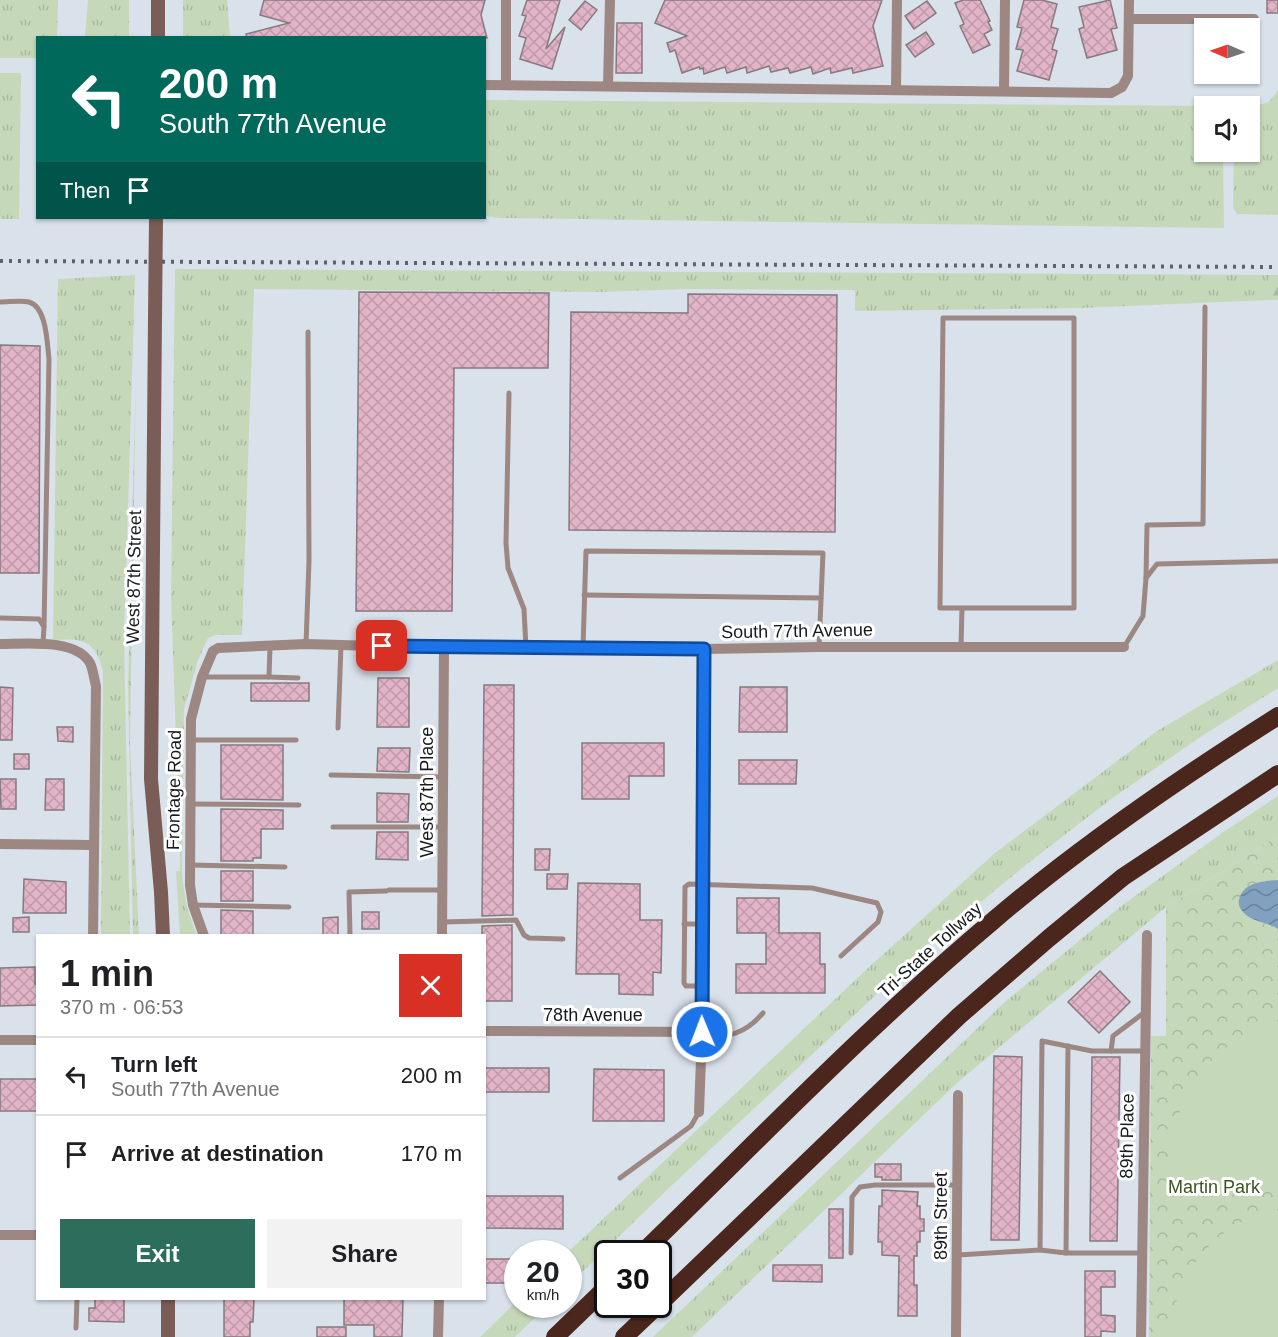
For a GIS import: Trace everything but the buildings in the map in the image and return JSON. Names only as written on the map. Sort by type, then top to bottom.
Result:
[{"type":"highway","name":"Tri-State Tollway","points":[[656,1240],[873,1030],[994,920],[1108,830],[1191,771],[1278,716]]},
{"type":"highway","points":[[672,1292],[959,1016],[1049,938],[1124,877],[1278,774]]},
{"type":"highway","points":[[555,1337],[594,1299]]},
{"type":"highway","points":[[624,1337],[644,1318]]},
{"type":"main road","points":[[158,0],[158,36]]},
{"type":"main road","name":"West 87th Street","points":[[156,219],[151,778],[163,934]]},
{"type":"main road","points":[[168,1300],[168,1337]]},
{"type":"street","points":[[506,0],[506,85]]},
{"type":"street","points":[[608,86],[610,0]]},
{"type":"street","points":[[896,90],[897,0]]},
{"type":"street","points":[[1004,91],[1005,0]]},
{"type":"street","points":[[486,85],[1111,93],[1122,87],[1128,76],[1130,0]]},
{"type":"street","points":[[1129,19],[1194,19]]},
{"type":"street","points":[[0,644],[43,644],[75,648],[89,662],[96,686],[93,934]]},
{"type":"street","name":"South 77th Avenue","points":[[218,648],[306,644],[444,648],[704,649],[1124,647]]},
{"type":"street","name":"Frontage Road","points":[[203,934],[193,905],[190,865],[191,718],[202,677],[213,651],[218,648]]},
{"type":"street","name":"West 87th Place","points":[[442,934],[444,648]]},
{"type":"street","points":[[699,1112],[702,1035],[704,649]]},
{"type":"street","points":[[0,844],[94,845]]},
{"type":"street","name":"89th Place","points":[[1141,1337],[1147,935]]},
{"type":"street","name":"78th Avenue","points":[[486,1031],[702,1035]]},
{"type":"street","points":[[0,1040],[36,1040]]},
{"type":"street","name":"89th Street","points":[[956,1337],[958,1095]]},
{"type":"street","points":[[0,1235],[36,1235]]},
{"type":"street","points":[[438,1300],[438,1337]]},
{"type":"lane","points":[[0,302],[30,302],[37,307],[45,324],[48,347],[43,644]]},
{"type":"lane","points":[[1124,647],[1143,616],[1148,525],[1203,524],[1205,307]]},
{"type":"lane","points":[[943,318],[1074,318],[1074,608],[962,608],[940,608],[943,318]]},
{"type":"lane","points":[[306,644],[309,561],[308,332]]},
{"type":"lane","points":[[509,393],[506,543],[508,568],[524,609],[526,648]]},
{"type":"lane","points":[[583,648],[586,551],[823,553],[819,647]]},
{"type":"lane","points":[[1146,578],[1158,564],[1278,561]]},
{"type":"lane","points":[[584,595],[821,598]]},
{"type":"lane","points":[[961,647],[962,608]]},
{"type":"lane","points":[[0,618],[39,619],[44,627]]},
{"type":"lane","points":[[338,728],[341,645]]},
{"type":"lane","points":[[269,677],[270,647]]},
{"type":"lane","points":[[202,677],[298,678]]},
{"type":"lane","points":[[190,740],[296,740]]},
{"type":"lane","points":[[331,775],[443,777]]},
{"type":"lane","points":[[190,804],[300,805]]},
{"type":"lane","points":[[333,827],[442,827]]},
{"type":"lane","points":[[190,865],[285,867]]},
{"type":"lane","points":[[702,986],[686,986],[684,983],[685,887],[688,884],[812,888],[877,903],[881,912],[878,922],[841,956]]},
{"type":"lane","points":[[350,934],[350,892],[443,890]]},
{"type":"lane","points":[[193,905],[289,907]]},
{"type":"lane","points":[[442,922],[516,920],[524,935],[529,938],[563,939]]},
{"type":"lane","points":[[684,924],[702,924]]},
{"type":"lane","points":[[1111,1051],[1113,1036],[1146,1011]]},
{"type":"lane","points":[[702,1035],[732,1035],[741,1032],[753,1025],[763,1013]]},
{"type":"lane","points":[[1040,1250],[1042,1041],[1092,1051],[1145,1051]]},
{"type":"lane","points":[[1066,1253],[1068,1046]]},
{"type":"lane","points":[[620,1178],[691,1126],[699,1112]]},
{"type":"lane","points":[[851,1253],[852,1197],[860,1188],[875,1185],[958,1185]]},
{"type":"lane","points":[[958,1255],[1040,1250],[1066,1253],[1143,1253]]},
{"type":"lane","points":[[76,1328],[77,1300]]},
{"type":"green space","points":[[0,0],[58,0],[57,36],[36,36],[36,58],[0,58]]},
{"type":"green space","points":[[88,0],[129,0],[129,36],[85,36]]},
{"type":"green space","points":[[183,0],[227,0],[230,36],[183,36]]},
{"type":"green space","points":[[0,73],[21,73],[19,219],[0,219]]},
{"type":"green space","points":[[1278,90],[1278,215],[1237,214],[1233,207],[1234,162],[1260,162],[1260,105],[1269,102]]},
{"type":"green space","points":[[486,100],[1194,106],[1194,162],[1223,162],[1224,228],[486,216]]},
{"type":"green space","points":[[175,269],[1270,275],[1270,300],[1080,308],[855,311],[855,290],[687,289],[599,292],[254,289],[242,635],[216,635],[208,638],[198,660],[184,709],[182,876],[187,908],[196,934],[180,934],[176,871],[180,871],[180,856],[171,596]]},
{"type":"green space","points":[[135,275],[124,638],[130,934],[101,934],[103,672],[96,653],[87,643],[53,640],[58,279]]},
{"type":"green space","points":[[1270,275],[1278,275],[1278,300],[1270,300]]},
{"type":"green space","points":[[136,370],[130,744],[139,934],[133,934],[128,688]]},
{"type":"green space","points":[[1278,660],[1278,688],[1202,736],[1111,799],[938,937],[615,1240],[594,1240],[594,1261],[582,1272],[581,1240],[867,969],[995,853],[1157,731]]},
{"type":"green space","points":[[1278,796],[1278,836],[1166,907],[958,1082],[692,1337],[653,1337],[1006,1001],[1120,907],[1222,833]]},
{"type":"green space","name":"Martin Park","points":[[1278,836],[1278,1337],[1149,1337],[1151,1036],[1166,1036],[1166,907]]},
{"type":"green space","points":[[1278,1027],[1278,1189],[1171,1189],[1172,1142],[1175,1127],[1185,1099],[1193,1086],[1211,1062],[1234,1042]]},
{"type":"green space","points":[[1278,1212],[1278,1337],[1170,1337],[1175,1305],[1181,1289],[1188,1274],[1208,1247],[1238,1224]]},
{"type":"green space","points":[[504,1314],[504,1318],[535,1318],[515,1337],[480,1337]]},
{"type":"water","points":[[1278,880],[1278,929],[1247,916],[1240,908],[1239,902],[1241,894],[1249,886]]},
{"type":"railway","points":[[0,261],[1278,267]]},
{"type":"route","points":[[382,646],[704,649],[702,1032]]}]
